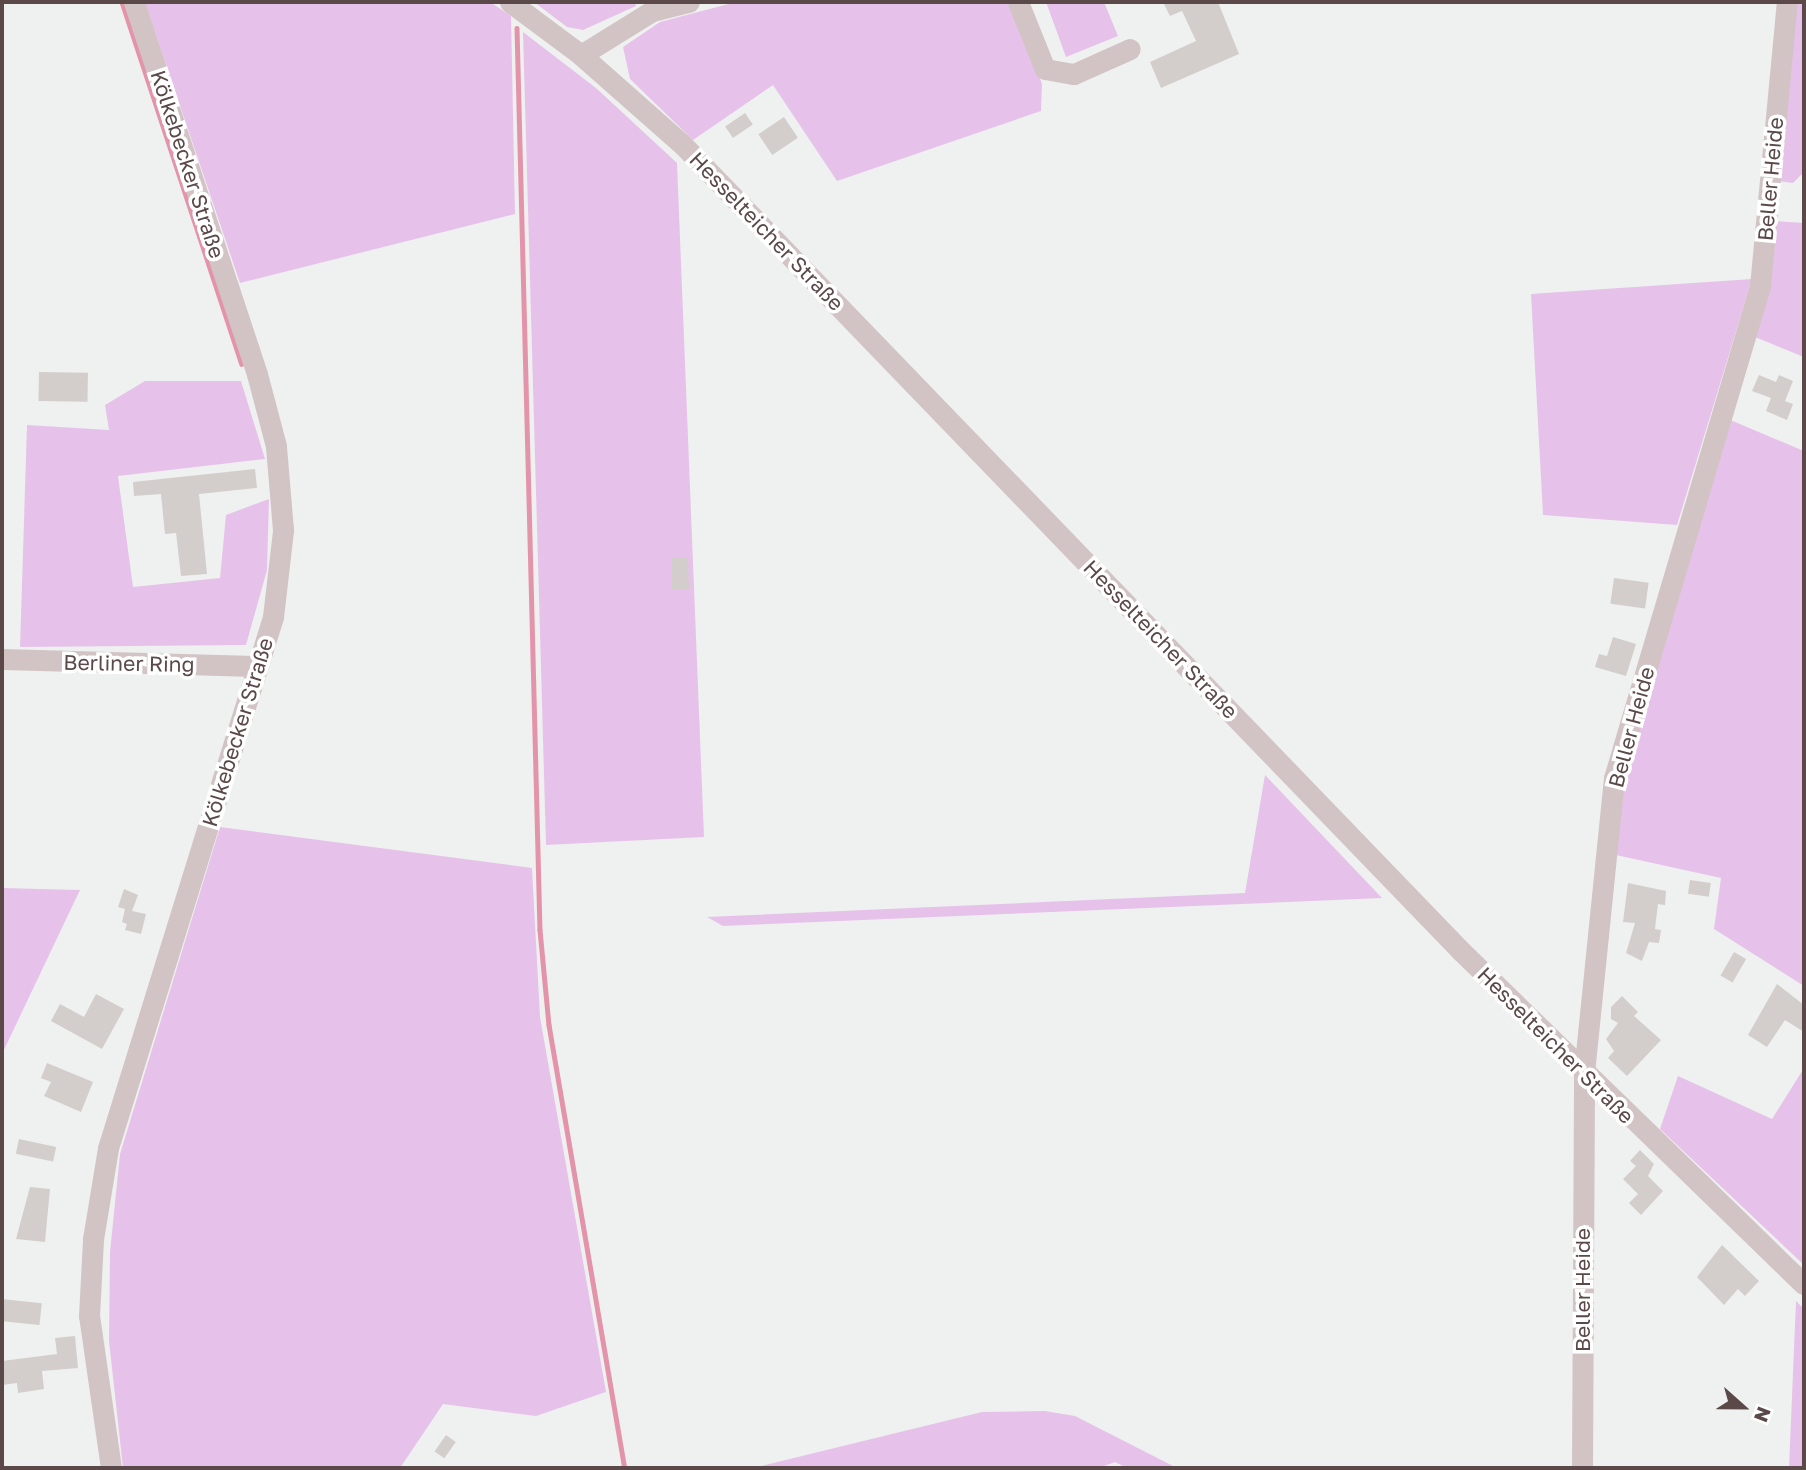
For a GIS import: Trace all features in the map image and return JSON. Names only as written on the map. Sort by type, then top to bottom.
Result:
[{"type":"street","name":"Kölkebecker Straße","points":[[111,1468],[89,1316],[93,1239],[108,1148],[273,617],[283,530],[276,446],[257,373],[134,2]]},
{"type":"street","name":"Hesselteicher Straße","points":[[510,2],[581,55],[682,144],[1584,1073],[1804,1284]]},
{"type":"street","points":[[581,55],[651,6],[689,2]]},
{"type":"street","points":[[1018,2],[1045,69],[1074,74],[1130,49]]},
{"type":"street","name":"Beller Heide","points":[[1582,1468],[1584,1073],[1614,778],[1760,286],[1787,2]]},
{"type":"street","name":"Berliner Ring","points":[[2,659],[256,666]]},
{"type":"shaded area","points":[[145,2],[490,2],[511,16],[515,214],[240,283]]},
{"type":"shaded area","points":[[534,2],[635,2],[636,6],[583,30],[567,27]]},
{"type":"shaded area","points":[[736,2],[1011,2],[1042,84],[1041,111],[837,181],[773,85],[693,140],[630,79],[623,47],[660,22]]},
{"type":"shaded area","points":[[1046,2],[1104,2],[1118,36],[1066,57]]},
{"type":"shaded area","points":[[1794,2],[1804,2],[1804,172],[1793,183],[1778,181]]},
{"type":"shaded area","points":[[523,32],[596,88],[677,163],[704,837],[546,845]]},
{"type":"shaded area","points":[[1774,221],[1804,223],[1804,357],[1755,337]]},
{"type":"shaded area","points":[[1752,279],[1677,525],[1543,515],[1531,294]]},
{"type":"shaded area","points":[[145,381],[241,381],[265,459],[118,476],[133,587],[220,578],[226,515],[269,499],[267,570],[246,645],[20,647],[27,425],[109,430],[105,405]]},
{"type":"shaded area","points":[[1728,419],[1804,451],[1804,986],[1714,929],[1721,878],[1616,855],[1625,772]]},
{"type":"shaded area","points":[[1265,775],[1382,898],[723,926],[707,917],[1245,893]]},
{"type":"shaded area","points":[[220,827],[532,868],[540,1017],[606,1392],[536,1416],[443,1404],[400,1468],[123,1468],[109,1341],[110,1252],[120,1154]]},
{"type":"shaded area","points":[[2,888],[80,890],[2,1054]]},
{"type":"shaded area","points":[[1804,1068],[1804,1265],[1660,1129],[1678,1076],[1772,1119]]},
{"type":"shaded area","points":[[1796,1301],[1804,1309],[1804,1468],[1789,1468]]},
{"type":"shaded area","points":[[1045,1411],[1075,1416],[1177,1468],[1127,1468],[1115,1462],[1099,1468],[753,1468],[982,1412]]},
{"type":"building","points":[[1163,2],[1218,2],[1239,54],[1161,88],[1150,62],[1196,41],[1182,11],[1170,16]]},
{"type":"building","points":[[745,113],[753,125],[733,138],[725,126]]},
{"type":"building","points":[[784,117],[798,138],[772,155],[758,134]]},
{"type":"building","points":[[39,372],[88,373],[87,402],[38,401]]},
{"type":"building","points":[[1759,375],[1776,382],[1779,375],[1793,381],[1785,401],[1793,404],[1787,420],[1766,411],[1771,398],[1752,391]]},
{"type":"building","points":[[255,469],[257,488],[199,494],[207,574],[181,576],[176,533],[165,534],[161,494],[134,496],[133,482]]},
{"type":"building","points":[[688,557],[689,589],[672,590],[671,558]]},
{"type":"building","points":[[1614,578],[1649,583],[1645,609],[1610,604]]},
{"type":"building","points":[[1613,637],[1636,644],[1626,676],[1595,667],[1599,654],[1607,656]]},
{"type":"building","points":[[1690,880],[1711,883],[1709,897],[1688,894]]},
{"type":"building","points":[[1628,883],[1666,891],[1665,905],[1658,904],[1655,929],[1661,930],[1659,943],[1649,942],[1642,961],[1626,953],[1635,923],[1623,922]]},
{"type":"building","points":[[124,889],[138,895],[132,911],[146,914],[141,934],[125,930],[127,924],[122,922],[125,909],[118,907]]},
{"type":"building","points":[[1734,952],[1746,959],[1733,982],[1720,975]]},
{"type":"building","points":[[1777,984],[1804,1005],[1804,1032],[1785,1020],[1767,1047],[1748,1035]]},
{"type":"building","points":[[96,994],[124,1009],[102,1049],[51,1021],[60,1004],[84,1017]]},
{"type":"building","points":[[1622,996],[1638,1012],[1634,1016],[1661,1040],[1627,1076],[1608,1058],[1614,1051],[1606,1039],[1618,1023],[1611,1019],[1611,1007]]},
{"type":"building","points":[[47,1063],[93,1082],[81,1112],[44,1096],[51,1082],[41,1078]]},
{"type":"building","points":[[19,1139],[56,1147],[53,1162],[16,1154]]},
{"type":"building","points":[[1640,1150],[1654,1164],[1648,1176],[1663,1191],[1641,1215],[1629,1203],[1638,1194],[1623,1179],[1636,1166],[1630,1161]]},
{"type":"building","points":[[30,1187],[50,1189],[45,1242],[16,1239]]},
{"type":"building","points":[[1722,1245],[1759,1281],[1745,1296],[1738,1289],[1724,1305],[1697,1277]]},
{"type":"building","points":[[2,1299],[42,1303],[39,1325],[2,1321]]},
{"type":"building","points":[[75,1336],[78,1368],[42,1371],[44,1389],[18,1393],[17,1383],[2,1385],[2,1361],[57,1354],[55,1338]]},
{"type":"building","points":[[446,1435],[456,1442],[444,1458],[435,1451]]},
{"type":"waterway","points":[[122,2],[242,364]]},
{"type":"waterway","points":[[517,28],[540,930],[549,1025],[625,1468]]}]
